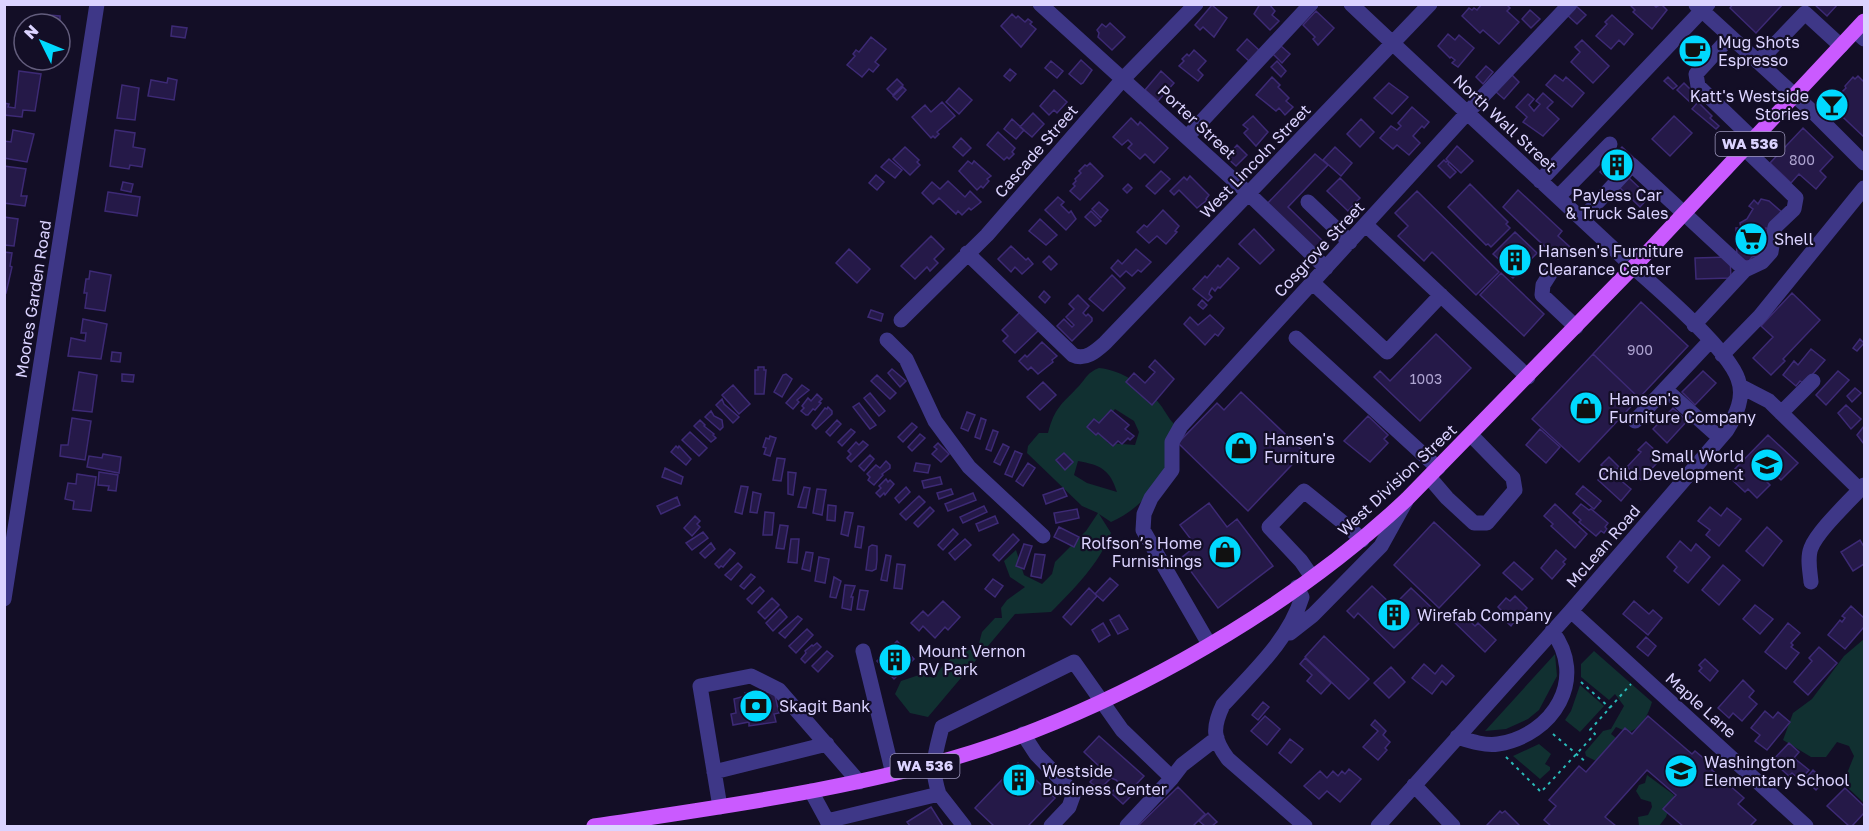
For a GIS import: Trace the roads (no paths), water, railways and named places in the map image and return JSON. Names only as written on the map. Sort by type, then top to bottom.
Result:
[{"type":"main road","name":"West Division Street","points":[[724,807],[893,774],[933,764],[1023,734],[1142,681],[1209,644],[1298,587],[1362,540],[1434,473],[1634,267],[1841,46],[1861,31]]},
{"type":"main road","name":"WA 536","points":[[594,826],[724,807]]},
{"type":"street","name":"Moores Garden Road","points":[[4,599],[97,4]]},
{"type":"street","name":"Porter Street","points":[[1040,4],[1249,194],[1326,268]]},
{"type":"street","name":"Cascade Street","points":[[901,320],[987,235],[1123,79],[1196,4]]},
{"type":"street","points":[[1187,137],[1311,4]]},
{"type":"street","name":"North Wall Street","points":[[1351,4],[1694,325],[1732,367],[1740,386]]},
{"type":"street","name":"West Lincoln Street","points":[[967,253],[1073,355],[1082,357],[1092,354],[1430,4]]},
{"type":"street","name":"Cosgrove Street","points":[[1209,644],[1143,530],[1144,514],[1151,498],[1172,470],[1172,442],[1181,426],[1570,4]]},
{"type":"street","points":[[1540,181],[1702,7],[1730,37],[1863,159]]},
{"type":"street","points":[[1758,62],[1805,13],[1841,46]]},
{"type":"street","points":[[1694,325],[1745,270],[1762,262],[1771,252],[1775,227],[1794,209],[1796,198],[1698,86],[1696,74],[1730,37]]},
{"type":"street","points":[[1558,197],[1610,144]]},
{"type":"street","points":[[1582,219],[1632,165],[1745,270]]},
{"type":"street","points":[[1722,354],[1760,316],[1864,188]]},
{"type":"street","points":[[1308,202],[1350,242]]},
{"type":"street","points":[[1366,225],[1528,377]]},
{"type":"street","points":[[1550,274],[1543,285],[1542,295],[1576,327]]},
{"type":"street","points":[[1313,283],[1387,352],[1441,295]]},
{"type":"street","points":[[1296,338],[1434,473],[1474,523],[1487,523],[1515,490],[1513,478],[1471,435]]},
{"type":"street","points":[[887,340],[906,359],[935,421],[969,467],[1043,536]]},
{"type":"street","points":[[1635,421],[1710,341]]},
{"type":"street","points":[[1781,412],[1813,381]]},
{"type":"street","points":[[1740,386],[1769,401],[1862,488],[1822,532],[1812,547],[1809,556],[1811,582]]},
{"type":"street","name":"McLean Road","points":[[1378,826],[1571,611],[1720,438],[1737,414],[1740,386]]},
{"type":"street","points":[[1665,389],[1720,438]]},
{"type":"street","points":[[1312,577],[1301,561],[1269,526],[1304,491],[1362,540]]},
{"type":"street","points":[[1283,638],[1313,615],[1380,546],[1407,499]]},
{"type":"street","points":[[1298,587],[1302,597],[1296,616],[1283,638],[1224,705],[1217,717],[1215,730],[1218,745],[1228,759],[1305,826]]},
{"type":"street","name":"Maple Lane","points":[[1571,611],[1798,824]]},
{"type":"street","points":[[1457,737],[1472,742],[1497,744],[1531,734],[1544,723],[1558,705],[1568,665],[1564,648],[1552,631]]},
{"type":"street","points":[[863,651],[893,774]]},
{"type":"street","points":[[964,826],[939,794],[934,778],[933,764],[942,727],[1074,662],[1122,730],[1172,778]]},
{"type":"street","points":[[724,807],[714,772],[700,686],[751,676],[779,690],[859,782]]},
{"type":"street","points":[[1023,734],[1036,754],[1069,788],[1073,796],[1069,807],[1051,826]]},
{"type":"street","points":[[1127,826],[1182,765],[1217,738]]},
{"type":"street","points":[[714,772],[827,744]]},
{"type":"street","points":[[1414,785],[1453,826]]},
{"type":"street","points":[[811,791],[829,824],[939,794]]},
{"type":"place","name":"Mug Shots Espresso","points":[[1695,51]]},
{"type":"place","name":"Katt's Westside Stories","points":[[1832,105]]},
{"type":"place","name":"Payless Car & Truck Sales","points":[[1617,165]]},
{"type":"place","name":"Shell","points":[[1751,239]]},
{"type":"place","name":"Hansen's Furniture Clearance Center","points":[[1515,260]]},
{"type":"place","name":"Hansen's Furniture Company","points":[[1586,408]]},
{"type":"place","name":"Hansen's Furniture","points":[[1241,448]]},
{"type":"place","name":"Small World Child Development","points":[[1767,465]]},
{"type":"place","name":"Rolfson’s Home Furnishings","points":[[1225,552]]},
{"type":"place","name":"Wirefab Company","points":[[1394,615]]},
{"type":"place","name":"Mount Vernon RV Park","points":[[895,660]]},
{"type":"place","name":"Skagit Bank","points":[[756,706]]},
{"type":"place","name":"Washington Elementary School","points":[[1681,771]]},
{"type":"place","name":"Westside Business Center","points":[[1019,780]]}]
